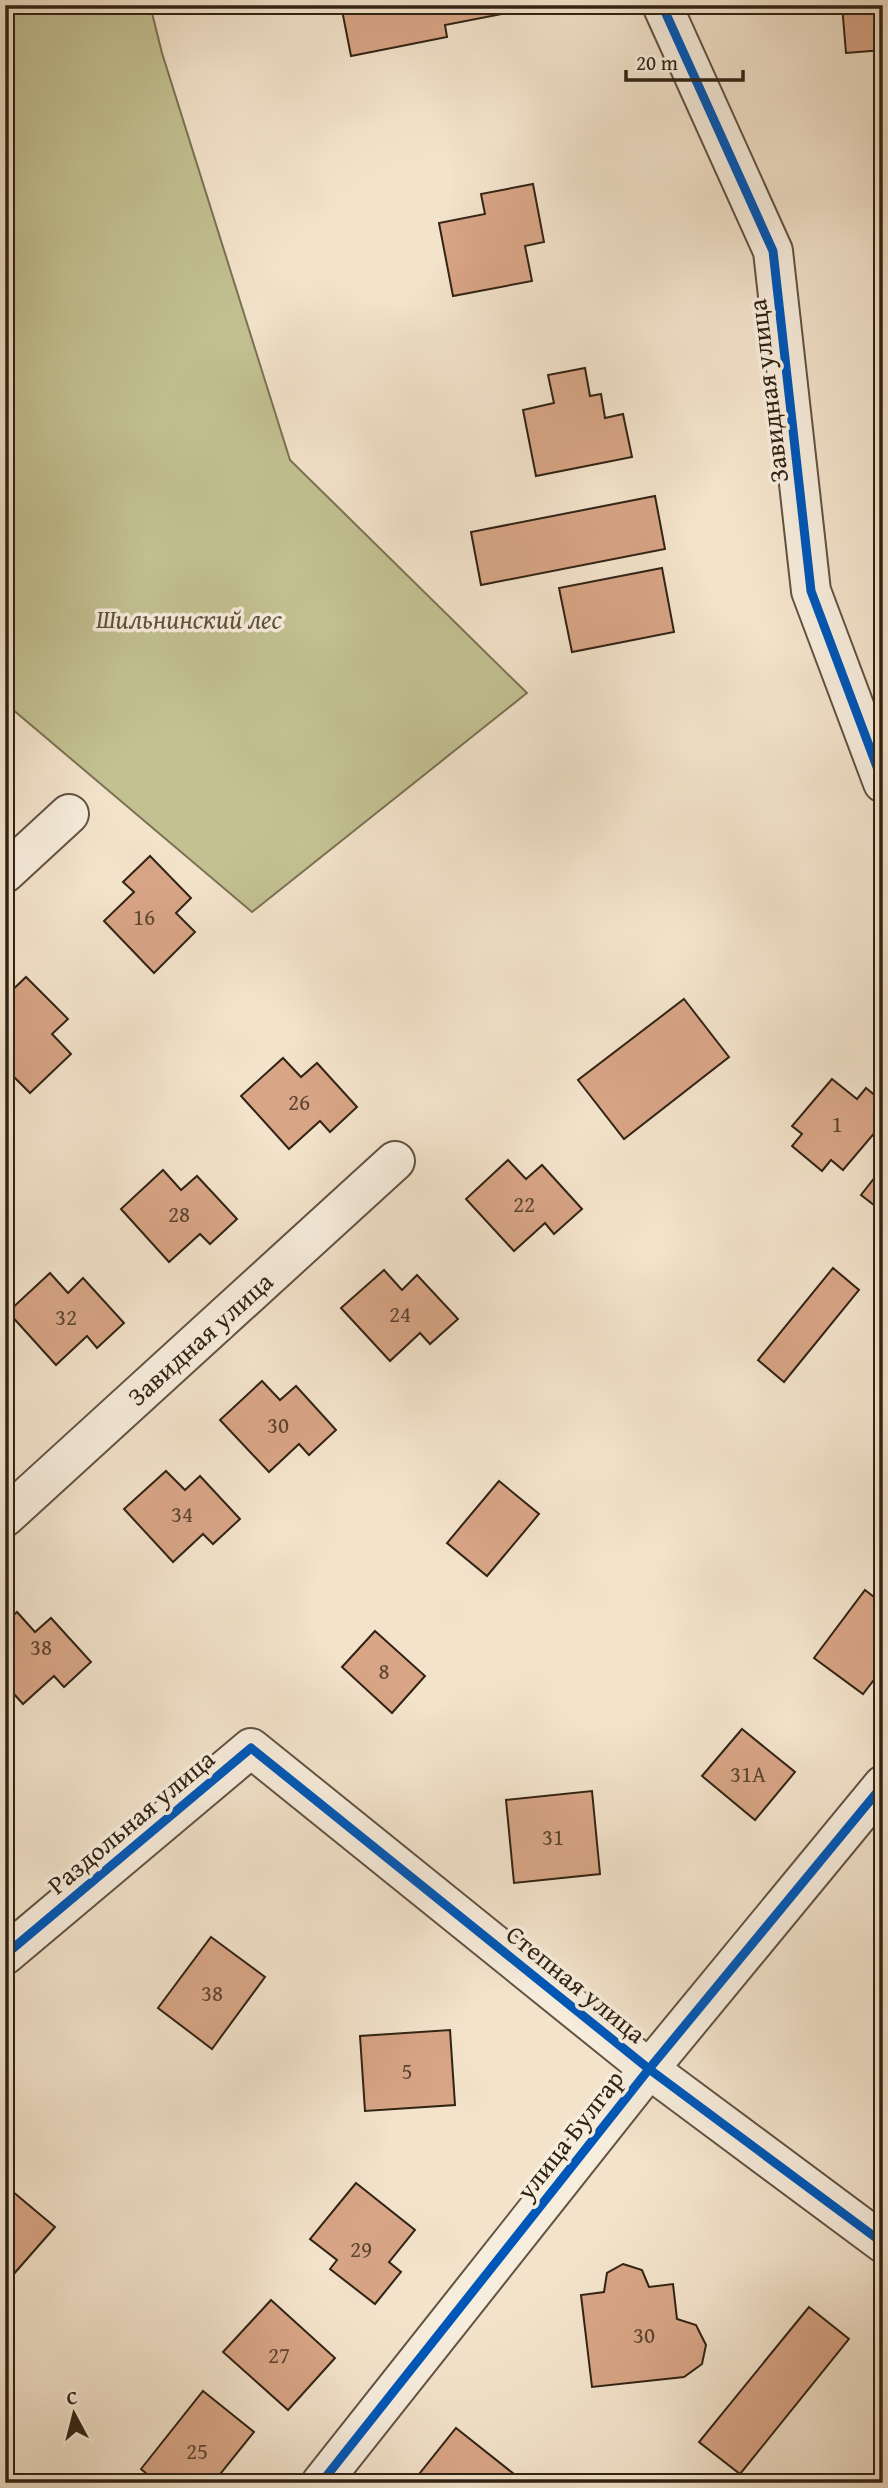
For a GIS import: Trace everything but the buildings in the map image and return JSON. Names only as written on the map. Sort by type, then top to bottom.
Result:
[{"type":"street","name":"Завидная улица","points":[[662,5],[773,250],[811,591],[883,783]]},
{"type":"street","points":[[5,873],[69,814]]},
{"type":"street","name":"Завидная улица","points":[[5,1517],[395,1161]]},
{"type":"street","name":"Раздольная улица","points":[[5,1955],[251,1748]]},
{"type":"street","name":"Степная улица","points":[[251,1748],[649,2069],[883,2243]]},
{"type":"street","name":"улица Булгар","points":[[321,2483],[649,2069],[883,1785]]},
{"type":"green space","name":"Шильнинский лес","points":[[5,5],[150,5],[162,53],[290,460],[527,693],[252,912],[5,703]]},
{"type":"cycle path","points":[[662,5],[773,251],[811,591],[883,783]]},
{"type":"cycle path","points":[[5,1955],[251,1748],[649,2069],[883,2243]]},
{"type":"cycle path","points":[[321,2483],[649,2069],[883,1785]]}]
